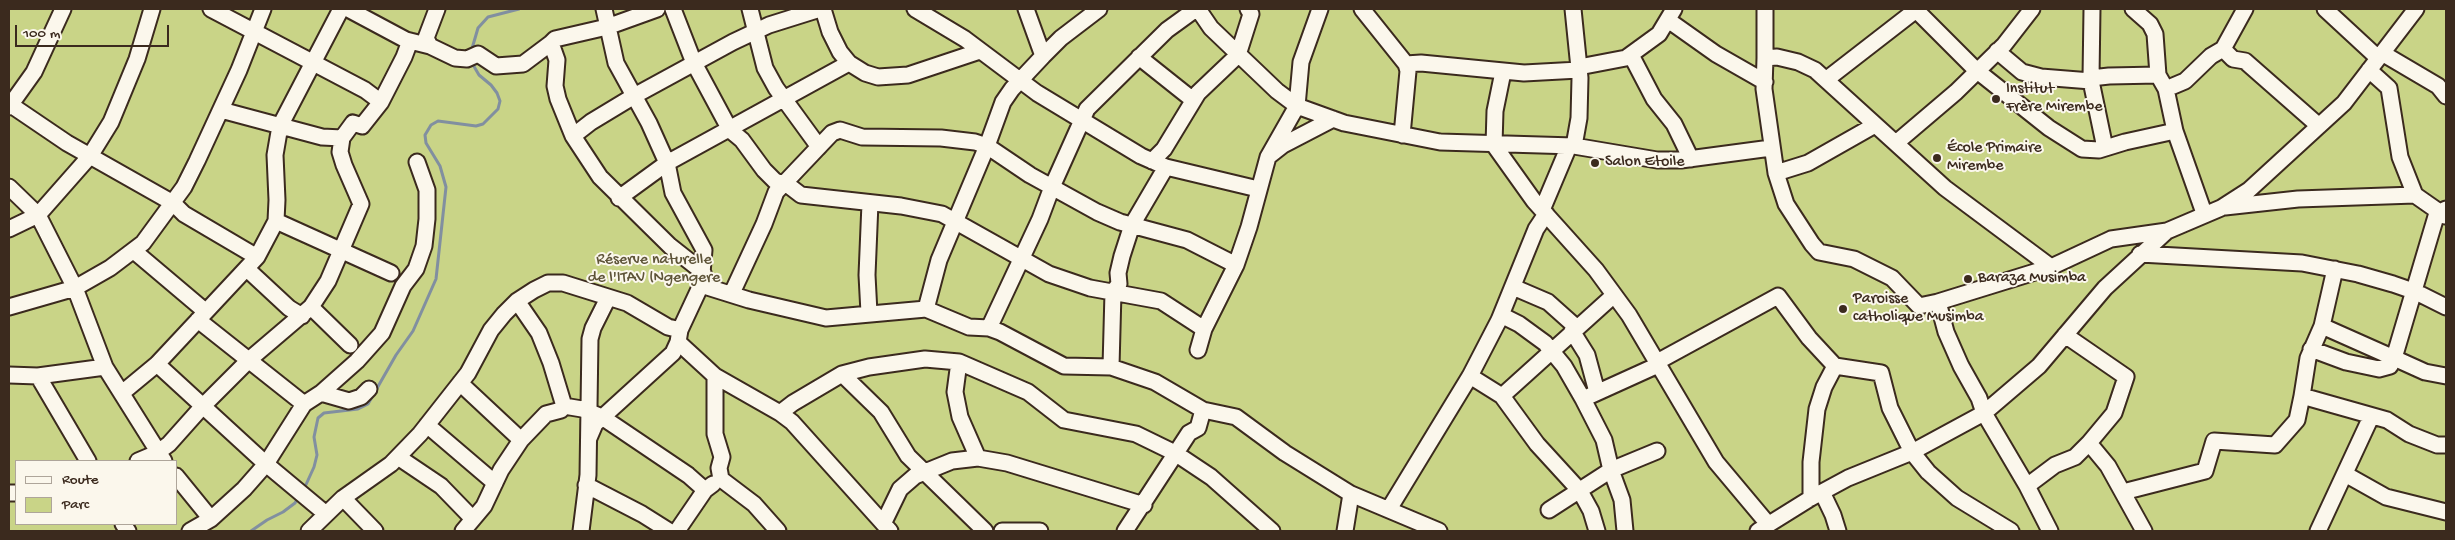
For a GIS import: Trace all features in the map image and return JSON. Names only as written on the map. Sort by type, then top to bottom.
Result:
[{"type":"street","points":[[62,9],[34,72],[10,106],[90,156],[173,203],[184,214],[252,263],[289,308],[307,311],[350,345]]},
{"type":"street","points":[[9,229],[38,215],[90,156],[111,122],[137,60],[152,9]]},
{"type":"street","points":[[211,9],[314,63],[381,102]]},
{"type":"street","points":[[9,307],[74,288],[110,268],[143,243],[173,203],[193,170],[221,110],[263,9]]},
{"type":"street","points":[[122,393],[157,364],[252,263],[276,221],[275,155],[280,126],[341,9]]},
{"type":"street","points":[[348,9],[410,40],[430,46],[455,58],[471,57],[478,54],[496,66],[504,67],[523,64],[550,43],[564,36],[607,27],[658,9]]},
{"type":"street","points":[[430,46],[426,38],[437,9]]},
{"type":"street","points":[[596,414],[673,353],[702,278],[704,250],[673,193],[667,162],[616,63],[604,9]]},
{"type":"street","points":[[673,9],[694,63],[730,130],[742,140],[764,170],[775,181],[783,183],[801,195],[922,209],[956,221],[1049,274],[1069,282],[1161,301],[1204,329]]},
{"type":"street","points":[[750,9],[765,68],[819,147]]},
{"type":"street","points":[[572,136],[634,96],[694,63],[756,32],[822,9],[830,32],[840,52],[849,63],[865,73],[890,77],[908,75],[980,51]]},
{"type":"street","points":[[915,9],[965,39],[1019,81],[1060,108],[1159,164],[1258,189]]},
{"type":"street","points":[[1026,9],[1043,56]]},
{"type":"street","points":[[926,309],[933,275],[987,146],[1003,102],[1019,81],[1061,38],[1098,9]]},
{"type":"street","points":[[989,328],[1040,219],[1082,119],[1093,102],[1166,30],[1197,9],[1211,28],[1263,78],[1297,106],[1333,119],[1440,142],[1571,146],[1657,160],[1691,159],[1772,148]]},
{"type":"street","points":[[1111,367],[1114,292],[1119,284],[1118,273],[1132,225],[1159,164],[1164,148],[1193,100],[1210,79],[1238,54],[1251,14],[1248,9]]},
{"type":"street","points":[[1198,350],[1204,329],[1236,264],[1249,227],[1268,157],[1297,106],[1301,62],[1320,9]]},
{"type":"street","points":[[1362,9],[1406,64],[1409,79],[1402,135]]},
{"type":"street","points":[[1389,509],[1470,376],[1501,315],[1571,146],[1579,118],[1579,69],[1573,9]]},
{"type":"street","points":[[1765,9],[1764,82],[1776,173],[1786,204],[1819,252],[1854,259],[1892,278],[1919,306],[1938,302],[2051,267],[2111,239],[2167,231]]},
{"type":"street","points":[[1827,79],[1915,9],[1976,70],[2049,128],[2082,149],[2104,148],[2175,131]]},
{"type":"street","points":[[1896,143],[1956,92],[1997,51],[2032,9]]},
{"type":"street","points":[[2092,9],[2091,80],[2104,148]]},
{"type":"street","points":[[2133,9],[2150,24],[2154,34],[2158,75],[2166,89],[2175,131],[2204,213]]},
{"type":"street","points":[[2166,89],[2185,81],[2211,56],[2223,49],[2245,9]]},
{"type":"street","points":[[2325,9],[2377,61],[2389,88],[2400,158],[2415,195]]},
{"type":"street","points":[[2221,208],[2249,190],[2344,103],[2416,9]]},
{"type":"street","points":[[1406,64],[1420,63],[1503,72],[1579,69],[1619,60],[1631,55],[1659,34],[1671,15],[1716,54],[1764,82]]},
{"type":"street","points":[[144,460],[161,457],[202,406],[250,359],[307,311],[328,282],[361,204],[340,152],[342,138],[353,123],[362,126],[381,102],[404,57],[410,40]]},
{"type":"street","points":[[550,43],[557,60],[555,86],[558,99],[572,136],[600,177],[619,198],[702,278],[732,293],[814,317],[840,318],[869,313],[926,309],[969,327],[989,328],[1064,366],[1111,367],[1155,382],[1203,410],[1236,417],[1285,452],[1351,494],[1389,509],[1419,527],[1438,531]]},
{"type":"street","points":[[2223,49],[2233,60],[2245,61],[2319,126]]},
{"type":"street","points":[[1997,51],[2022,72],[2041,77],[2091,80],[2158,75]]},
{"type":"street","points":[[1631,55],[1654,99],[1674,124],[1691,159]]},
{"type":"street","points":[[1139,57],[1193,100]]},
{"type":"street","points":[[1765,58],[1777,57],[1798,62],[1815,70],[1945,188],[2051,267]]},
{"type":"street","points":[[2377,61],[2438,86],[2446,96]]},
{"type":"street","points":[[619,198],[667,162],[730,130],[849,63]]},
{"type":"street","points":[[1503,72],[1494,120],[1494,145],[1544,212],[1596,270],[1614,295],[1639,331],[1716,462],[1763,527],[1848,478],[1912,452],[1984,413],[2039,366],[2105,288],[2140,254],[2167,231],[2204,213],[2221,208],[2298,199],[2415,195],[2443,213],[2390,366],[2379,370],[2346,362],[2311,349]]},
{"type":"street","points":[[221,110],[322,138],[342,138]]},
{"type":"street","points":[[1268,157],[1283,145],[1333,119]]},
{"type":"street","points":[[1776,173],[1808,162],[1875,125]]},
{"type":"street","points":[[732,293],[776,192],[832,133],[840,130],[862,138],[958,139],[987,146],[1052,187],[1097,212],[1132,225],[1187,240],[1236,264]]},
{"type":"street","points":[[190,531],[211,519],[244,489],[266,464],[304,404],[321,393],[357,361],[382,333],[403,286],[416,269],[424,246],[428,219],[427,190],[418,162]]},
{"type":"street","points":[[9,187],[38,215],[74,288],[105,367],[161,457]]},
{"type":"street","points":[[869,313],[866,275],[870,203]]},
{"type":"street","points":[[276,221],[343,249],[391,273]]},
{"type":"street","points":[[134,251],[250,359],[304,404]]},
{"type":"street","points":[[2140,254],[2244,258],[2302,263],[2358,274],[2416,292],[2446,307]]},
{"type":"street","points":[[2123,492],[2204,471],[2214,441],[2275,445],[2297,420],[2308,358],[2322,326],[2335,270]]},
{"type":"street","points":[[309,531],[343,498],[372,479],[398,457],[427,425],[460,383],[491,330],[517,301],[548,284],[563,283],[627,304],[668,326],[715,376],[780,413],[792,422],[887,526],[900,489],[924,471],[952,461],[978,458],[1007,462],[1144,505]]},
{"type":"street","points":[[1512,286],[1548,302],[1574,329],[1587,355],[1590,396],[1611,470],[1622,500],[1625,531]]},
{"type":"street","points":[[1502,396],[1574,329],[1614,295]]},
{"type":"street","points":[[1590,396],[1658,364],[1778,296],[1809,338],[1836,366],[1881,373],[1890,408],[1912,452],[1928,472],[1957,498],[2011,531]]},
{"type":"street","points":[[581,531],[589,438],[596,424],[590,339],[593,328],[608,298]]},
{"type":"street","points":[[517,301],[539,333],[552,363],[564,406]]},
{"type":"street","points":[[1938,302],[1946,332],[1961,366],[1979,398],[1984,413],[2027,486],[2050,531]]},
{"type":"street","points":[[1501,315],[1531,332],[1551,350],[1590,396]]},
{"type":"street","points":[[2322,326],[2426,372],[2446,376]]},
{"type":"street","points":[[2027,486],[2055,464],[2076,456],[2090,443],[2114,413],[2126,377],[2065,335]]},
{"type":"street","points":[[780,413],[792,403],[842,374],[869,367],[925,359],[959,362],[1028,392],[1064,420],[1136,434],[1175,453],[1211,477],[1272,531]]},
{"type":"street","points":[[959,362],[955,392],[960,417],[978,458]]},
{"type":"street","points":[[157,364],[266,464],[302,492],[326,514]]},
{"type":"street","points":[[1836,366],[1817,409],[1811,462],[1816,495],[1833,515],[1838,531]]},
{"type":"street","points":[[9,375],[38,376],[105,367]]},
{"type":"street","points":[[842,374],[881,412],[908,456],[985,531]]},
{"type":"street","points":[[38,376],[87,460]]},
{"type":"street","points":[[715,376],[715,434],[722,457],[719,468],[721,479],[754,504],[778,531]]},
{"type":"street","points":[[1470,376],[1502,396],[1537,444],[1580,491],[1591,511],[1597,531]]},
{"type":"street","points":[[460,383],[521,440]]},
{"type":"street","points":[[321,393],[349,401],[362,397],[370,389]]},
{"type":"street","points":[[2302,396],[2387,420],[2409,434],[2437,445],[2446,445]]},
{"type":"street","points":[[564,406],[596,414],[688,475],[705,490]]},
{"type":"street","points":[[463,531],[484,506],[495,483],[521,440],[546,414],[561,410],[564,406]]},
{"type":"street","points":[[1125,531],[1144,505],[1189,433],[1198,428],[1203,410]]},
{"type":"street","points":[[2318,531],[2371,417]]},
{"type":"street","points":[[427,425],[495,483]]},
{"type":"street","points":[[2090,443],[2108,466],[2144,531]]},
{"type":"street","points":[[1549,510],[1611,470],[1657,451]]},
{"type":"street","points":[[398,457],[440,486],[473,519]]},
{"type":"street","points":[[2345,474],[2386,497],[2446,512]]},
{"type":"street","points":[[178,478],[211,519]]},
{"type":"street","points":[[677,531],[705,490],[721,479]]},
{"type":"street","points":[[586,485],[642,514],[669,531]]},
{"type":"street","points":[[1345,531],[1351,494]]},
{"type":"street","points":[[343,498],[375,531]]},
{"type":"street","points":[[1002,531],[1040,531]]},
{"type":"green space","name":"Réserve naturelle de l'ITAV (Ngengere","points":[[9,9],[2446,9],[2446,531],[9,531]]},
{"type":"waterway","points":[[471,52],[478,28],[488,17],[519,9]]},
{"type":"waterway","points":[[304,489],[317,455],[314,437],[318,418],[324,413],[358,409],[368,404],[396,355],[413,331],[436,279],[446,187],[440,166],[426,143],[425,135],[431,125],[438,121],[476,126],[483,124],[498,109],[500,101],[497,93],[479,75],[472,63]]},
{"type":"waterway","points":[[251,531],[283,512],[295,503],[299,496]]},
{"type":"place","name":"Institut Frère Mirembe","points":[[1996,99]]},
{"type":"place","name":"École Primaire Mirembe","points":[[1937,158]]},
{"type":"place","name":"Salon Etoile","points":[[1595,163]]},
{"type":"place","name":"Baraza Musimba","points":[[1968,279]]},
{"type":"place","name":"Paroisse catholique Musimba","points":[[1843,309]]}]
